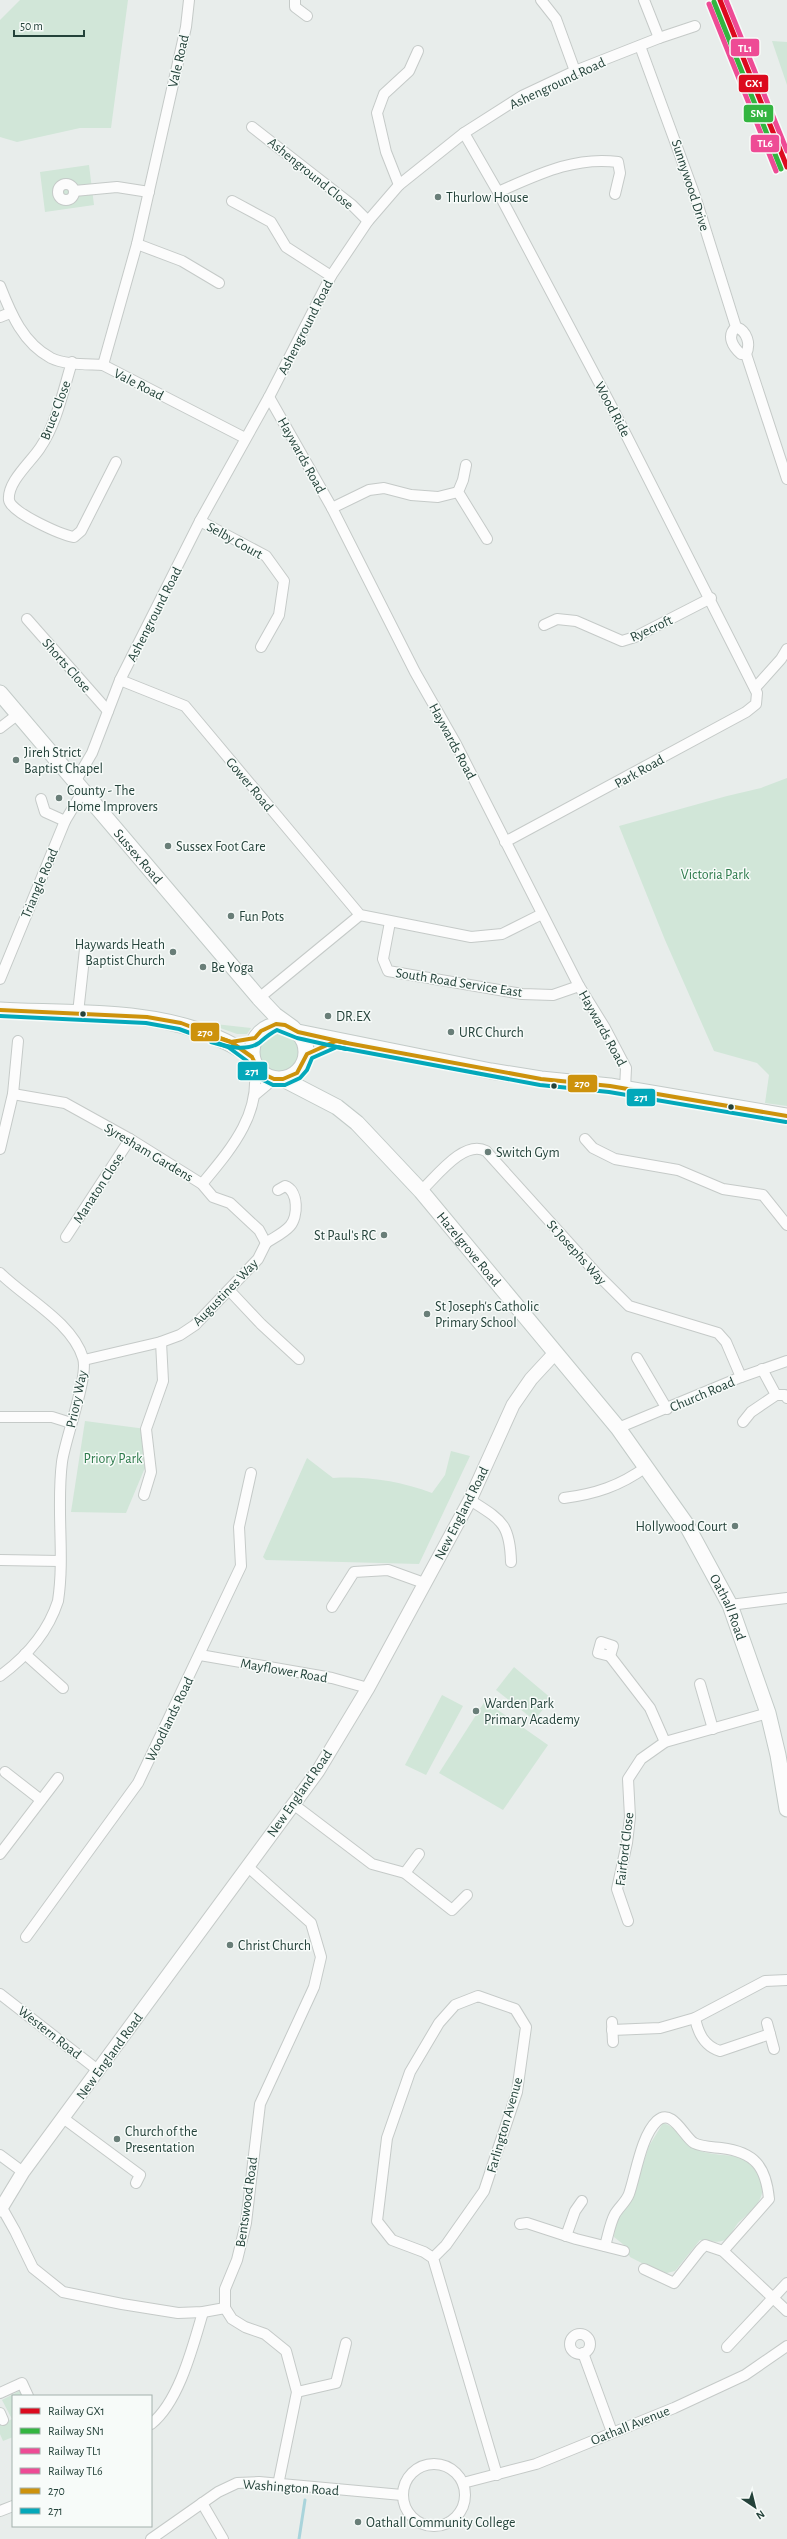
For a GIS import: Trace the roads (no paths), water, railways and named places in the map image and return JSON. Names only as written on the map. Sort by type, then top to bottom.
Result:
[{"type":"main road","name":"Sussex Road","points":[[0,693],[259,998],[275,1015],[296,1030]]},
{"type":"main road","points":[[253,1061],[263,1012],[259,998]]},
{"type":"main road","points":[[0,1010],[78,1013],[161,1019],[181,1023],[230,1042],[253,1061],[266,1077],[278,1079],[290,1077],[304,1061],[336,1041]]},
{"type":"main road","points":[[230,1042],[258,1035],[276,1024],[336,1041],[541,1079],[625,1089],[787,1116]]},
{"type":"main road","points":[[296,1030],[306,1046],[304,1061]]},
{"type":"main road","name":"Hazelgrove Road","points":[[304,1061],[307,1083],[323,1100]]},
{"type":"main road","name":"Hazelgrove Road","points":[[278,1079],[337,1107],[357,1123],[421,1191],[618,1428]]},
{"type":"main road","name":"Oathall Road","points":[[618,1428],[692,1533],[730,1605],[768,1713],[778,1755],[787,1810]]},
{"type":"street","name":"Vale Road","points":[[189,0],[186,27],[137,244],[102,365],[245,438]]},
{"type":"street","points":[[295,0],[295,7],[308,16]]},
{"type":"street","points":[[541,0],[556,19],[575,71]]},
{"type":"street","points":[[644,0],[659,38]]},
{"type":"street","name":"Ashenground Road","points":[[79,787],[120,680],[200,521],[269,396],[331,276],[368,221],[399,185],[464,133],[522,96],[575,71],[659,38],[695,26]]},
{"type":"street","name":"Sunnywood Drive","points":[[640,46],[695,196],[736,327],[747,338],[749,347],[746,354],[787,479]]},
{"type":"street","points":[[399,185],[386,152],[377,113],[384,94],[409,71],[418,51]]},
{"type":"street","name":"Ashenground Close","points":[[252,127],[352,205],[368,221]]},
{"type":"street","name":"Wood Ride","points":[[464,133],[498,192],[711,598],[755,688]]},
{"type":"street","points":[[498,192],[560,165],[600,159],[618,162],[620,173],[615,194]]},
{"type":"street","points":[[74,191],[117,187],[149,192]]},
{"type":"street","points":[[232,201],[271,222],[286,247],[331,276]]},
{"type":"street","points":[[137,244],[182,260],[219,283]]},
{"type":"street","points":[[0,286],[10,312],[26,339],[51,358],[102,365]]},
{"type":"street","points":[[0,317],[10,312]]},
{"type":"street","name":"Sunnywood Drive","points":[[736,327],[731,337],[732,343],[736,349],[746,354]]},
{"type":"street","name":"Bruce Close","points":[[72,362],[54,418],[41,448],[14,483],[9,500],[11,505],[19,512],[65,536],[74,537],[81,531],[116,462]]},
{"type":"street","name":"Haywards Road","points":[[269,396],[332,508],[415,672],[456,744],[579,986],[626,1068],[625,1089]]},
{"type":"street","points":[[458,492],[463,480],[466,464]]},
{"type":"street","points":[[332,508],[369,490],[384,488],[411,495],[438,497],[458,492]]},
{"type":"street","points":[[458,492],[487,539]]},
{"type":"street","name":"Selby Court","points":[[200,521],[266,556],[284,581],[279,615],[261,647]]},
{"type":"street","name":"Ryecroft","points":[[544,625],[557,619],[576,621],[622,641],[636,637],[711,598]]},
{"type":"street","name":"Shorts Close","points":[[27,619],[108,711]]},
{"type":"street","points":[[755,688],[781,659],[787,649]]},
{"type":"street","name":"Gower Road","points":[[120,680],[185,706],[360,915]]},
{"type":"street","name":"Park Road","points":[[505,842],[746,712],[756,704],[757,693],[755,688]]},
{"type":"street","points":[[0,728],[18,715]]},
{"type":"street","name":"Triangle Road","points":[[1,975],[79,787]]},
{"type":"street","points":[[41,799],[45,812],[65,821]]},
{"type":"street","points":[[259,998],[360,915],[471,937],[502,934],[542,914]]},
{"type":"street","name":"South Road Service East","points":[[390,922],[383,958],[388,971],[522,994],[554,995],[579,986]]},
{"type":"street","points":[[78,1013],[85,949]]},
{"type":"street","points":[[0,1149],[13,1094],[18,1040]]},
{"type":"street","points":[[202,1184],[230,1149],[245,1124],[256,1094],[253,1061]]},
{"type":"street","points":[[256,1094],[278,1079]]},
{"type":"street","name":"Syresham Gardens","points":[[13,1094],[66,1103],[130,1139],[202,1184],[214,1197],[230,1203],[259,1230],[266,1243]]},
{"type":"street","name":"Manaton Close","points":[[66,1237],[130,1139]]},
{"type":"street","points":[[585,1139],[593,1148],[615,1159],[678,1170],[723,1189],[763,1195],[787,1225]]},
{"type":"street","name":"St Josephs Way","points":[[421,1191],[462,1152],[471,1148],[486,1151],[598,1275],[629,1306],[718,1333],[726,1342],[741,1377]]},
{"type":"street","points":[[266,1243],[290,1226],[295,1215],[294,1197],[292,1191],[285,1186],[278,1190]]},
{"type":"street","name":"Augustines Way","points":[[84,1360],[161,1342],[180,1335],[195,1325],[258,1259],[266,1243]]},
{"type":"street","name":"Priory Way","points":[[0,1273],[32,1297],[75,1340],[84,1360],[62,1462],[60,1588],[52,1619],[25,1654],[0,1676]]},
{"type":"street","points":[[229,1290],[261,1324],[299,1358]]},
{"type":"street","points":[[144,1495],[151,1472],[146,1429],[163,1381],[161,1342]]},
{"type":"street","name":"New England Road","points":[[1,2209],[23,2172],[99,2071],[318,1770],[368,1688],[470,1500],[513,1406],[531,1379],[555,1353]]},
{"type":"street","points":[[637,1358],[667,1409]]},
{"type":"street","name":"Church Road","points":[[618,1428],[667,1409],[741,1377],[787,1361]]},
{"type":"street","points":[[762,1369],[776,1395]]},
{"type":"street","points":[[743,1422],[751,1412],[776,1395],[785,1395],[787,1398]]},
{"type":"street","points":[[0,1417],[52,1417],[71,1423]]},
{"type":"street","points":[[564,1498],[591,1495],[619,1485],[646,1467]]},
{"type":"street","name":"Woodlands Road","points":[[26,1937],[138,1783],[241,1566],[239,1527],[251,1473]]},
{"type":"street","points":[[470,1500],[499,1519],[510,1539],[511,1562]]},
{"type":"street","points":[[0,1560],[60,1560]]},
{"type":"street","points":[[332,1607],[354,1572],[388,1570],[424,1583]]},
{"type":"street","points":[[730,1605],[787,1598]]},
{"type":"street","points":[[25,1654],[63,1688]]},
{"type":"street","name":"Mayflower Road","points":[[200,1655],[332,1678],[368,1688]]},
{"type":"street","points":[[610,1656],[650,1708],[665,1742]]},
{"type":"street","points":[[700,1684],[713,1729]]},
{"type":"street","name":"Fairford Close","points":[[628,1921],[618,1900],[617,1889],[628,1843],[630,1816],[628,1779],[642,1759],[665,1742],[768,1713]]},
{"type":"street","points":[[6,1772],[41,1800]]},
{"type":"street","points":[[0,1854],[58,1778]]},
{"type":"street","points":[[293,1804],[354,1844],[372,1864],[405,1873],[452,1910],[467,1895]]},
{"type":"street","points":[[405,1873],[419,1854]]},
{"type":"street","name":"Bentswood Road","points":[[225,2308],[225,2289],[237,2260],[246,2222],[260,2104],[314,1987],[321,1957],[311,1923],[247,1866]]},
{"type":"street","points":[[613,2042],[612,2026],[660,2028],[695,2018],[765,1981],[787,1980]]},
{"type":"street","name":"Western Road","points":[[0,1994],[99,2071]]},
{"type":"street","name":"Farlington Avenue","points":[[478,1996],[515,2009],[526,2027],[517,2092],[484,2191],[446,2246],[433,2258],[424,2252],[392,2240],[377,2221],[387,2138],[410,2072],[439,2023],[455,2005],[478,1996]]},
{"type":"street","points":[[695,2018],[699,2035],[714,2049],[720,2051],[770,2034]]},
{"type":"street","points":[[767,2023],[774,2050]]},
{"type":"street","points":[[63,2118],[141,2177]]},
{"type":"street","points":[[605,2246],[614,2215],[628,2196],[634,2173],[650,2132],[658,2120],[666,2118],[674,2121],[687,2137],[696,2144],[729,2149],[753,2160],[764,2170],[769,2199],[723,2251]]},
{"type":"street","points":[[0,2155],[23,2172]]},
{"type":"street","points":[[566,2236],[575,2211],[582,2201]]},
{"type":"street","points":[[1,2209],[16,2231],[33,2268],[63,2292],[122,2304],[178,2313],[203,2312],[225,2308],[232,2319],[245,2327],[265,2334],[286,2351],[297,2392],[278,2485]]},
{"type":"street","points":[[520,2224],[527,2223],[566,2236],[624,2251]]},
{"type":"street","points":[[644,2269],[674,2283],[691,2259],[705,2245],[723,2251],[787,2311]]},
{"type":"street","points":[[433,2258],[497,2475]]},
{"type":"street","points":[[727,2347],[787,2283]]},
{"type":"street","points":[[152,2423],[160,2417],[174,2392],[190,2356],[203,2312]]},
{"type":"street","points":[[297,2392],[336,2383],[346,2343]]},
{"type":"street","name":"Oathall Avenue","points":[[463,2483],[536,2464],[612,2432],[745,2375],[787,2346]]},
{"type":"street","points":[[583,2353],[612,2432]]},
{"type":"street","points":[[0,2393],[22,2383],[28,2395]]},
{"type":"street","points":[[428,2464],[438,2464],[449,2467],[457,2474],[463,2483],[465,2498],[460,2512],[454,2519],[432,2527],[416,2521],[406,2509],[402,2495],[404,2484],[409,2475],[417,2468],[428,2464]]},
{"type":"street","name":"Washington Road","points":[[151,2539],[202,2504],[237,2483],[258,2482],[376,2494],[402,2495]]},
{"type":"street","points":[[202,2504],[223,2539]]},
{"type":"street","points":[[0,2511],[12,2506]]},
{"type":"waterway","points":[[299,2539],[305,2500]]},
{"type":"rail line","name":"GX1","points":[[720,0],[787,167]]},
{"type":"rail line","name":"TL1","points":[[726,0],[787,151]]},
{"type":"rail line","name":"SN1","points":[[714,2],[781,169]]},
{"type":"rail line","name":"TL6","points":[[709,4],[776,171]]},
{"type":"place","name":"Thurlow House","points":[[438,197]]},
{"type":"place","name":"Jireh Strict Baptist Chapel","points":[[16,760]]},
{"type":"place","name":"County - The Home Improvers","points":[[59,798]]},
{"type":"place","name":"Sussex Foot Care","points":[[168,846]]},
{"type":"place","name":"Fun Pots","points":[[231,916]]},
{"type":"place","name":"Haywards Heath Baptist Church","points":[[173,952]]},
{"type":"place","name":"Be Yoga","points":[[203,967]]},
{"type":"place","name":"DR.EX","points":[[328,1016]]},
{"type":"place","name":"URC Church","points":[[451,1032]]},
{"type":"place","name":"Switch Gym","points":[[488,1152]]},
{"type":"place","name":"St Paul's RC","points":[[384,1235]]},
{"type":"place","name":"St Joseph's Catholic Primary School","points":[[427,1314]]},
{"type":"place","name":"Hollywood Court","points":[[735,1526]]},
{"type":"place","name":"Warden Park Primary Academy","points":[[476,1711]]},
{"type":"place","name":"Christ Church","points":[[230,1945]]},
{"type":"place","name":"Church of the Presentation","points":[[117,2139]]},
{"type":"place","name":"Oathall Community College","points":[[358,2522]]},
{"type":"park label","name":"Victoria Park","points":[[715,874]]},
{"type":"park label","name":"Priory Park","points":[[113,1458]]}]
